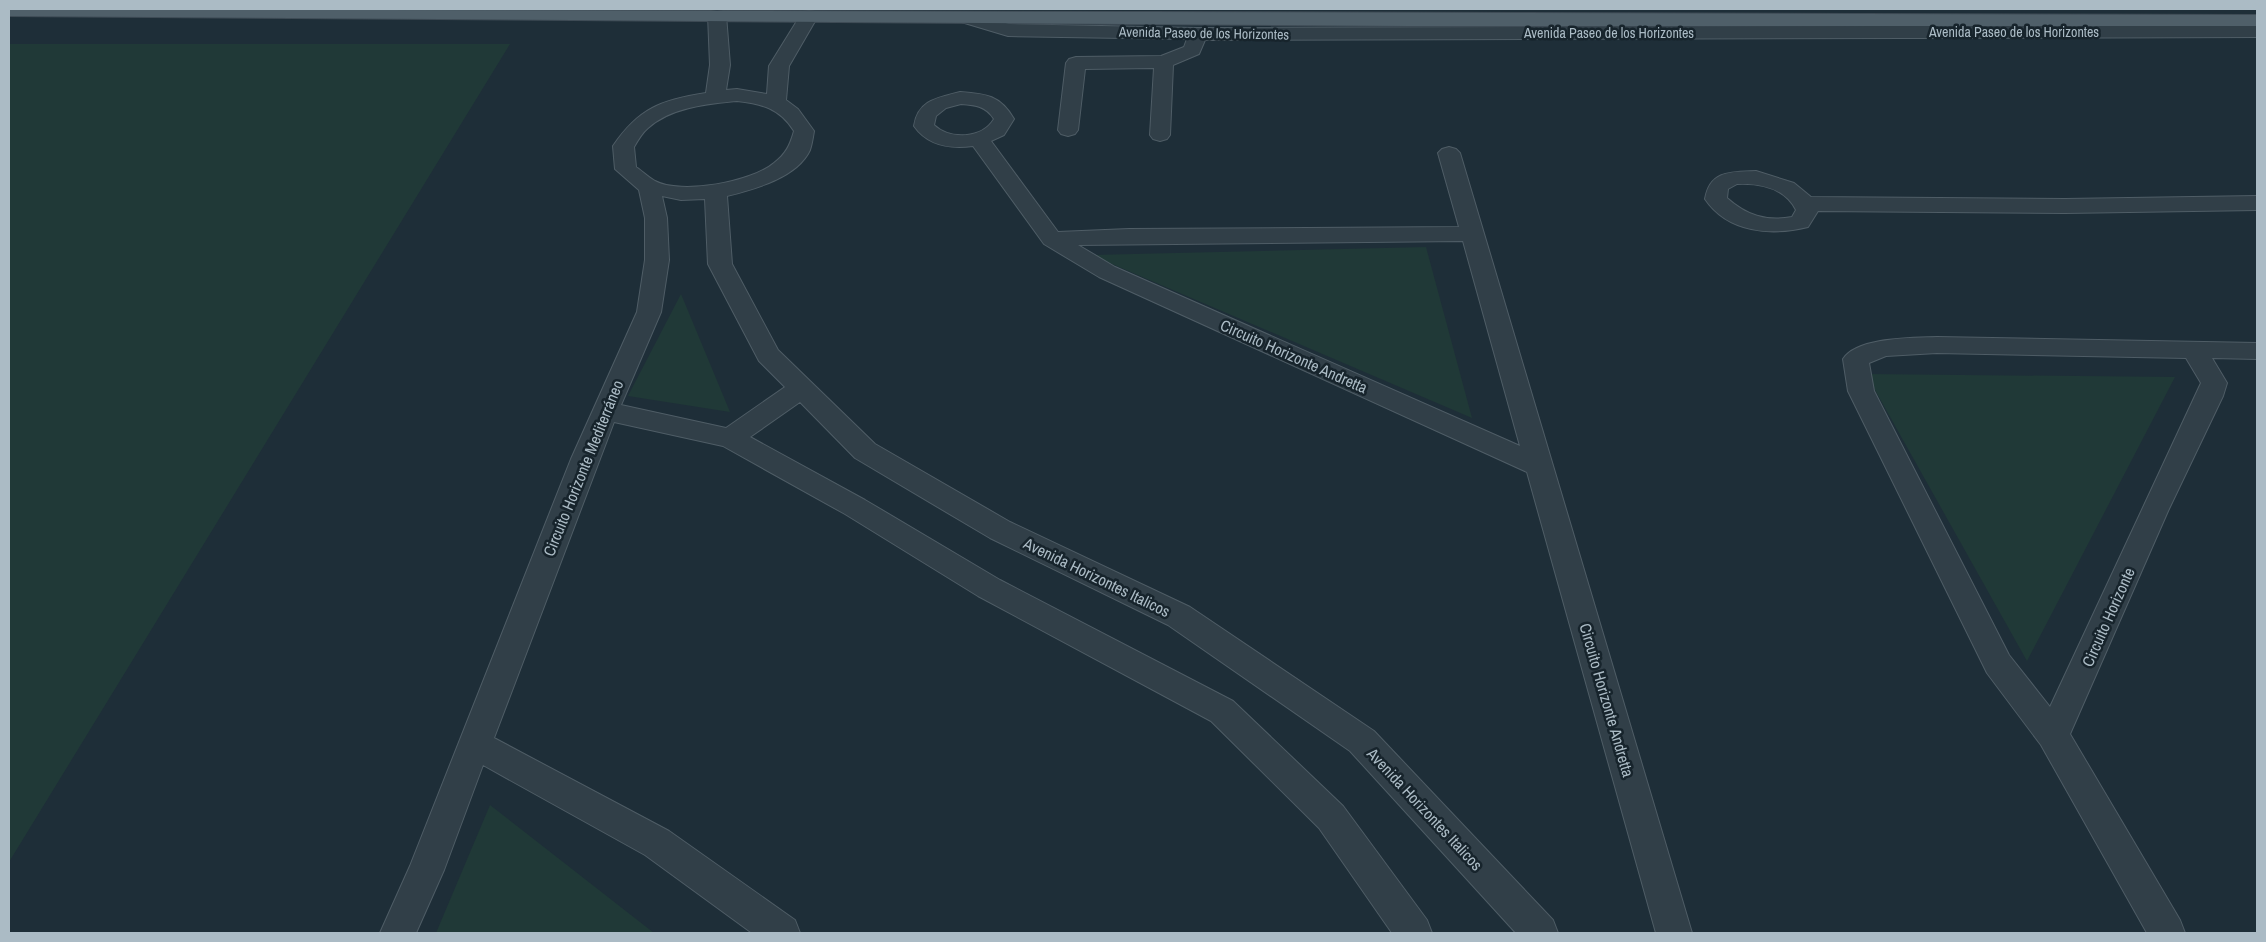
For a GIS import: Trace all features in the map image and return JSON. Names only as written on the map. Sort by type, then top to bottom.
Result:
[{"type":"main road","name":"Avenida Paseo de los Horizontes","points":[[9,11],[1407,20],[2257,21]]},
{"type":"street","points":[[715,96],[720,65],[716,15]]},
{"type":"street","points":[[776,102],[779,66],[808,16]]},
{"type":"street","name":"Avenida Paseo de los Horizontes","points":[[964,17],[1008,30],[1198,34],[2257,31]]},
{"type":"street","points":[[1068,130],[1076,63],[1076,32]]},
{"type":"street","points":[[1076,63],[1164,62],[1192,50],[1198,34]]},
{"type":"street","points":[[1160,135],[1164,62]]},
{"type":"street","points":[[737,95],[776,102],[796,115],[804,131],[799,150],[781,169],[752,183],[716,192],[681,193],[649,186],[626,169],[623,146],[641,123],[674,106],[715,96],[737,95]]},
{"type":"street","name":"Circuito Horizonte Andretta","points":[[979,139],[1052,239],[1107,272],[1539,466]]},
{"type":"street","name":"Circuito Horizonte Andretta","points":[[1448,153],[1674,933]]},
{"type":"street","name":"Circuito Horizonte Mediterráneo","points":[[398,933],[426,870],[605,411],[649,312],[657,260],[656,218],[649,186]]},
{"type":"street","name":"Avenida Horizontes Italicos","points":[[716,192],[720,264],[768,354],[865,451],[1000,530],[1178,616],[1362,741],[1540,933]]},
{"type":"street","points":[[1805,204],[2066,206],[2257,203]]},
{"type":"street","points":[[1052,239],[1138,236],[1472,234]]},
{"type":"street","points":[[2167,933],[2053,735],[1998,664],[1861,391],[1856,359],[1883,348],[1937,345],[2257,351]]},
{"type":"street","name":"Circuito Horizonte","points":[[2053,735],[2170,478],[2205,411],[2214,383],[2194,350]]},
{"type":"street","points":[[730,438],[802,388]]},
{"type":"street","points":[[605,411],[730,438],[855,507],[989,588],[1222,711],[1331,817],[1414,933]]},
{"type":"street","points":[[475,744],[657,843],[782,933]]},
{"type":"green space","points":[[9,44],[510,44],[9,862]]},
{"type":"green space","points":[[1426,247],[1472,418],[1091,255]]},
{"type":"green space","points":[[681,294],[730,412],[628,396]]},
{"type":"green space","points":[[1866,374],[2175,377],[2027,661]]},
{"type":"green space","points":[[490,805],[654,933],[436,933]]}]
